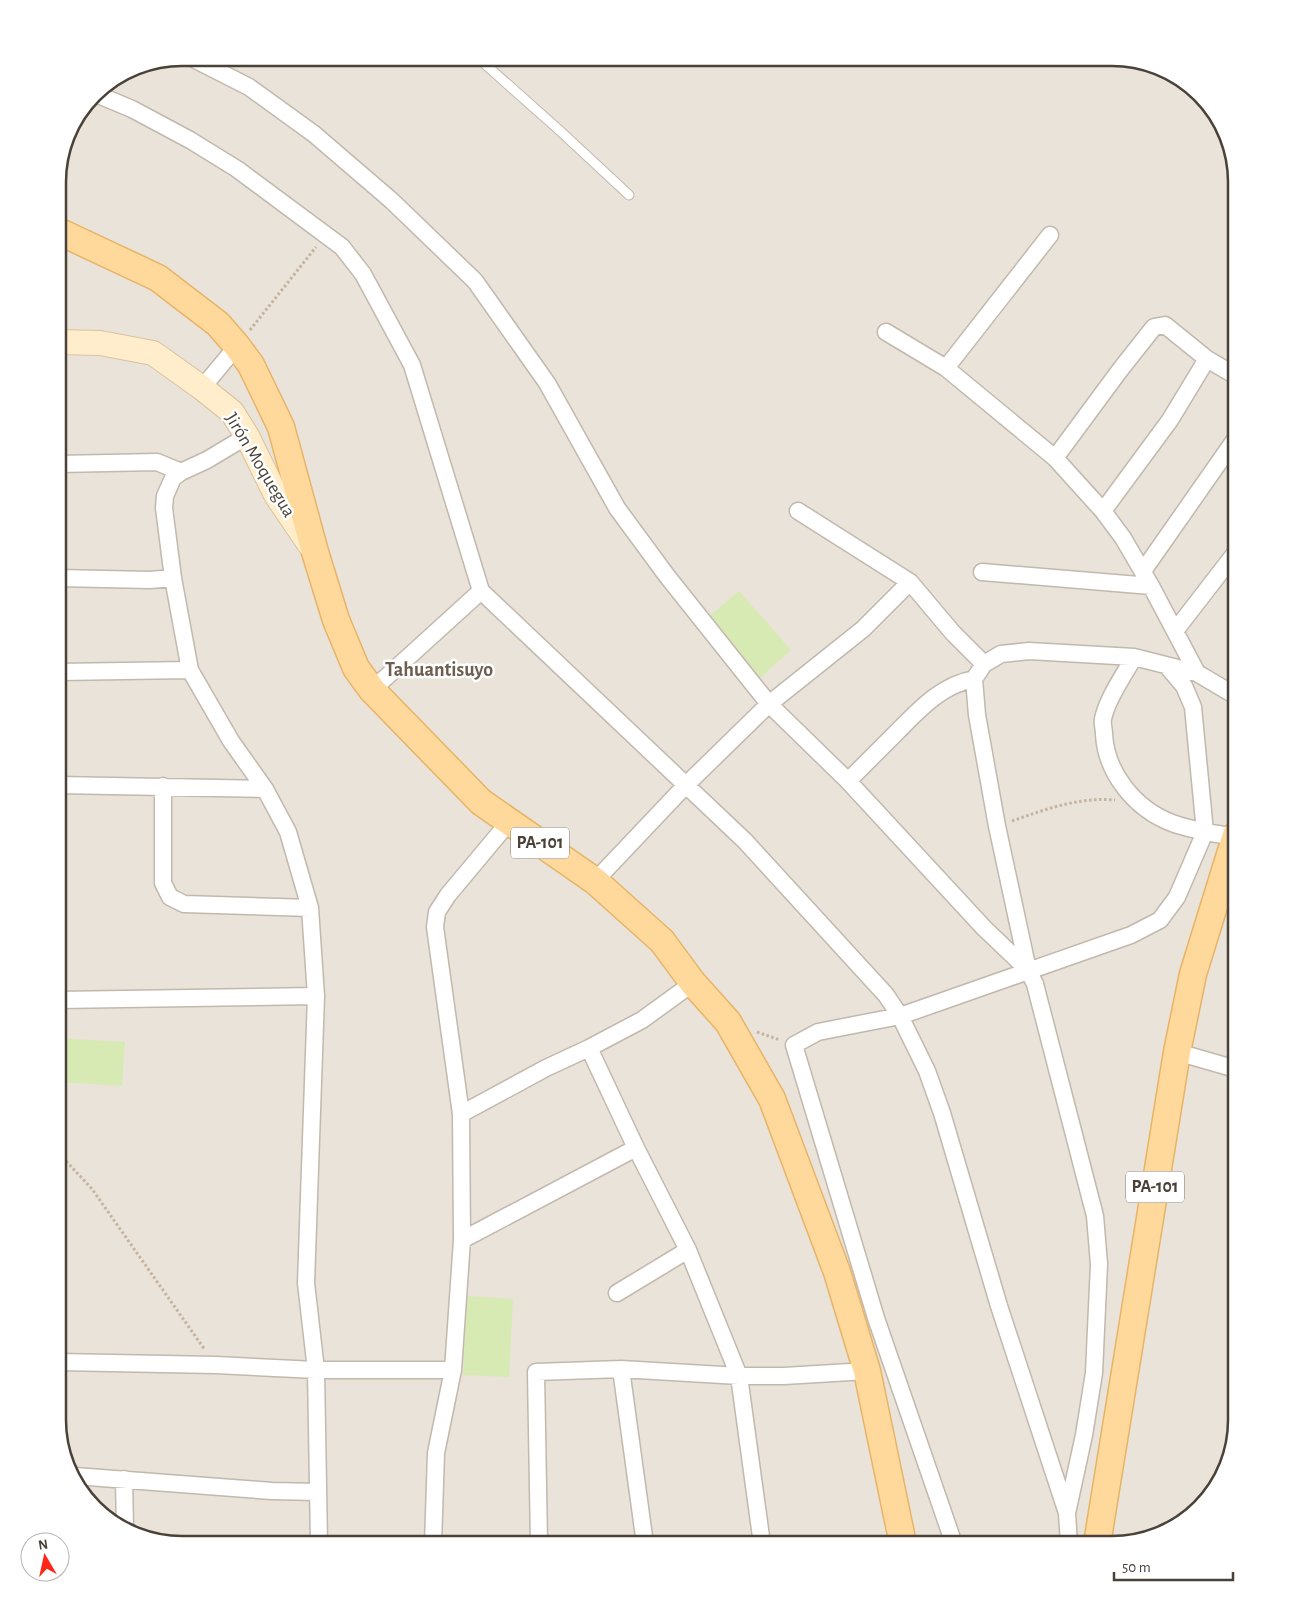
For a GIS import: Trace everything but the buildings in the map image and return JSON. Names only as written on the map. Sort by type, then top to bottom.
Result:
[{"type":"main road","name":"PA-101","points":[[66,235],[158,278],[218,324],[237,346],[251,365],[281,427],[315,552],[336,620],[356,668],[372,690],[481,802],[595,881],[662,941],[693,983],[728,1022],[772,1098],[837,1272],[867,1370],[901,1536]]},
{"type":"main road","name":"PA-101","points":[[1098,1536],[1177,1052],[1193,974],[1228,862]]},
{"type":"street","points":[[208,66],[249,87],[314,134],[392,201],[475,281],[547,383],[617,508],[667,576],[769,704],[848,781],[984,928],[1028,970]]},
{"type":"street","points":[[103,97],[132,109],[190,140],[237,169],[342,247],[364,274],[412,365],[481,591],[745,841],[886,995],[900,1016],[927,1071],[942,1113],[999,1306],[1067,1513],[1068,1536]]},
{"type":"street","points":[[946,368],[1050,235]]},
{"type":"street","points":[[1055,458],[1154,327],[1165,325],[1207,359],[1228,371]]},
{"type":"street","points":[[886,332],[946,368],[1055,458],[1103,511],[1123,538],[1143,571],[1197,673]]},
{"type":"street","name":"Jirón Moquegua","points":[[66,342],[100,343],[154,353],[232,412],[247,436],[276,495],[315,552]]},
{"type":"street","points":[[202,388],[237,346]]},
{"type":"street","points":[[1103,511],[1170,420],[1207,359]]},
{"type":"street","points":[[247,436],[173,478],[165,496],[164,508],[173,578],[190,670],[230,741],[265,789],[288,832],[310,908],[316,996],[306,1283],[316,1370],[319,1536]]},
{"type":"street","points":[[1143,571],[1228,449]]},
{"type":"street","points":[[66,464],[157,462],[181,472]]},
{"type":"street","points":[[798,511],[910,582],[953,633],[984,664]]},
{"type":"street","points":[[1175,631],[1228,562]]},
{"type":"street","points":[[982,572],[1151,586]]},
{"type":"street","points":[[66,578],[150,580],[173,578]]},
{"type":"street","points":[[595,881],[685,786],[769,704],[864,630],[910,582]]},
{"type":"street","points":[[372,690],[481,591]]},
{"type":"street","points":[[1067,1513],[1084,1435],[1094,1373],[1099,1264],[1095,1216],[1037,994],[1028,970],[997,826],[977,715],[974,679],[984,664],[1001,654],[1029,650],[1134,658],[1197,673],[1228,691]]},
{"type":"street","points":[[1134,658],[1112,696],[1103,720],[1104,745],[1109,762],[1122,785],[1146,808],[1171,823],[1205,832],[1228,835]]},
{"type":"street","points":[[951,1536],[876,1318],[794,1045],[818,1032],[900,1016],[1131,935],[1160,920],[1177,897],[1205,832],[1193,707],[1184,686],[1167,666]]},
{"type":"street","points":[[66,672],[190,670]]},
{"type":"street","points":[[848,781],[930,700],[952,685],[974,679]]},
{"type":"street","points":[[66,785],[265,789]]},
{"type":"street","points":[[163,786],[163,883],[170,897],[184,904],[310,908]]},
{"type":"street","points":[[433,1536],[436,1453],[453,1370],[462,1240],[461,1114],[435,927],[437,912],[448,895],[509,822]]},
{"type":"street","points":[[461,1114],[546,1068],[590,1048],[642,1020],[693,983]]},
{"type":"street","points":[[66,1000],[316,996]]},
{"type":"street","points":[[590,1048],[636,1148],[688,1250],[740,1376],[761,1536]]},
{"type":"street","points":[[1177,1052],[1228,1067]]},
{"type":"street","points":[[462,1240],[636,1148]]},
{"type":"street","points":[[617,1293],[688,1250]]},
{"type":"street","points":[[66,1362],[316,1370],[453,1370]]},
{"type":"street","points":[[539,1536],[536,1372],[621,1369],[740,1376],[784,1376],[867,1370]]},
{"type":"street","points":[[621,1369],[644,1536]]},
{"type":"street","points":[[81,1476],[272,1491],[318,1492]]},
{"type":"street","points":[[124,1479],[125,1520]]},
{"type":"lane","points":[[487,66],[629,195]]},
{"type":"path","points":[[237,346],[326,234]]},
{"type":"path","points":[[997,826],[1069,802],[1102,799],[1140,802]]},
{"type":"path","points":[[728,1022],[794,1045]]},
{"type":"path","points":[[66,1162],[92,1189],[216,1366]]},
{"type":"shaded area","points":[[1119,66],[1149,72],[1170,82],[1188,95],[1208,118],[1216,131],[1224,152],[1228,182],[1228,1420],[1224,1450],[1212,1478],[1199,1496],[1176,1516],[1149,1530],[1112,1536],[182,1536],[152,1532],[124,1520],[100,1502],[90,1490],[75,1464],[70,1450],[66,1420],[66,175],[70,152],[78,131],[100,100],[131,78],[145,72],[167,67]]},
{"type":"green space","points":[[739,591],[791,650],[760,678],[707,618]]},
{"type":"green space","points":[[66,1038],[125,1042],[122,1086],[66,1082]]},
{"type":"green space","points":[[467,1296],[513,1299],[509,1377],[463,1375]]},
{"type":"district","name":"Tahuantisuyo","points":[[439,670]]}]
